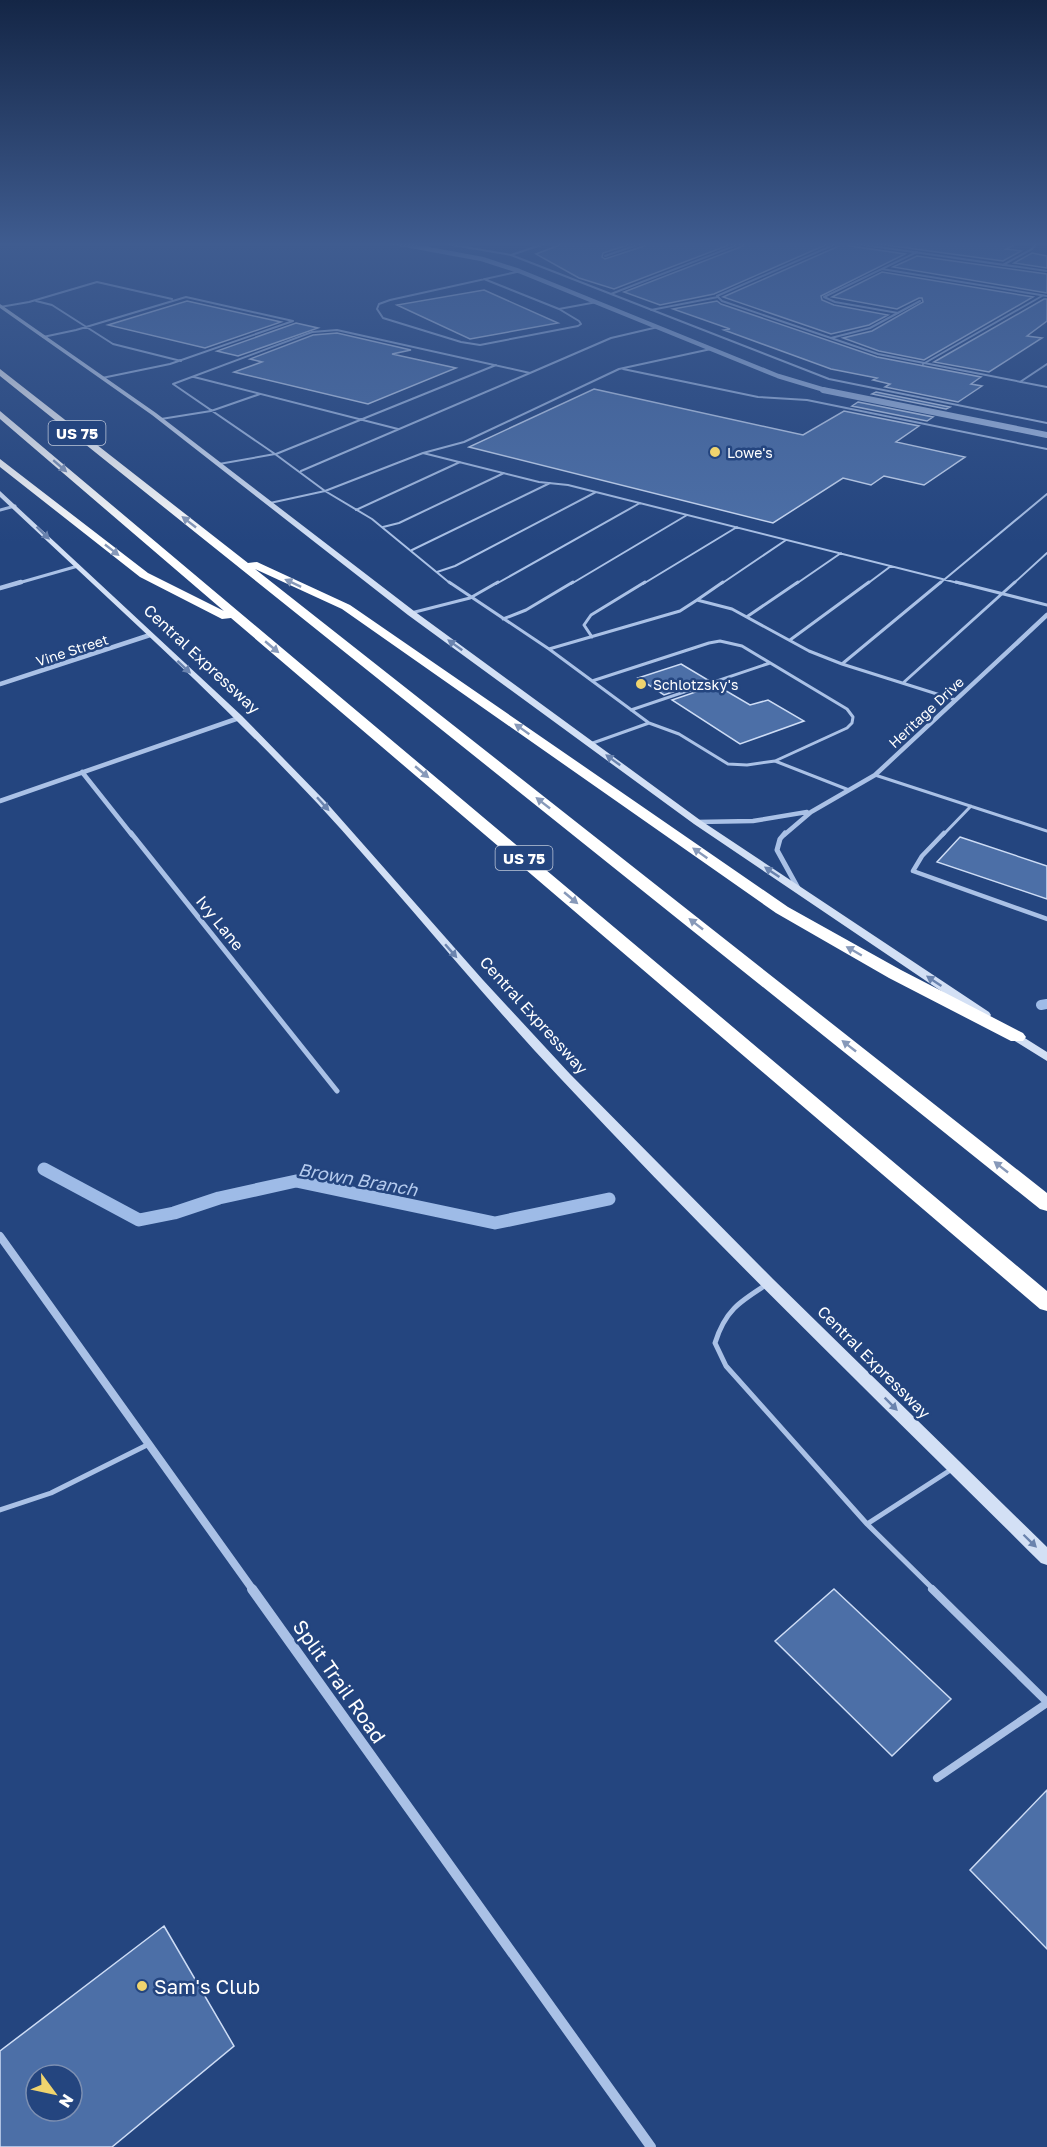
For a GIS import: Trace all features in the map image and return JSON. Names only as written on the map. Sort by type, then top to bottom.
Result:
[{"type":"highway","name":"US 75","points":[[0,372],[1047,1204]]},
{"type":"highway","name":"US 75","points":[[0,414],[1047,1303]]},
{"type":"highway","points":[[0,462],[144,575],[252,630]]},
{"type":"highway","points":[[225,550],[346,608],[782,910],[895,974],[1017,1037]]},
{"type":"main road","points":[[52,343],[161,419],[411,613],[697,822],[1047,1057]]},
{"type":"main road","name":"Central Expressway","points":[[0,493],[239,718],[322,803],[478,982],[566,1077],[768,1283],[1047,1558]]},
{"type":"street","points":[[697,343],[778,376],[834,393],[1047,435]]},
{"type":"street","points":[[846,343],[878,354],[1047,387]]},
{"type":"street","points":[[1020,382],[1047,364]]},
{"type":"street","points":[[0,510],[15,506]]},
{"type":"street","points":[[0,588],[78,566]]},
{"type":"street","name":"Heritage Drive","points":[[799,890],[777,850],[780,839],[791,827],[811,812],[875,775],[1047,615]]},
{"type":"street","name":"Vine Street","points":[[0,684],[150,636]]},
{"type":"street","points":[[0,801],[239,718]]},
{"type":"street","name":"Ivy Lane","points":[[82,772],[337,1091]]},
{"type":"street","name":"Heritage Drive","points":[[697,822],[736,824],[762,822],[811,812]]},
{"type":"street","name":"Split Trail Road","points":[[0,1236],[651,2147]]},
{"type":"lane","points":[[112,343],[181,361]]},
{"type":"lane","points":[[102,378],[181,361],[231,343]]},
{"type":"lane","points":[[286,343],[173,384],[300,471],[325,491],[383,527],[470,598],[549,649],[592,681],[631,710],[650,723],[678,734],[728,764],[747,765],[775,761],[847,728],[852,723],[853,717],[847,709],[742,646],[720,642],[710,643],[592,681]]},
{"type":"lane","points":[[397,343],[530,373]]},
{"type":"lane","points":[[469,343],[480,345],[490,343]]},
{"type":"lane","points":[[300,471],[599,343]]},
{"type":"lane","points":[[737,343],[829,379],[1047,423]]},
{"type":"lane","points":[[924,364],[960,343]]},
{"type":"lane","points":[[270,503],[325,491],[423,453],[465,442],[619,369],[711,349]]},
{"type":"lane","points":[[219,464],[275,454],[496,365]]},
{"type":"lane","points":[[619,369],[758,397],[807,400],[1047,449]]},
{"type":"lane","points":[[192,376],[398,429]]},
{"type":"lane","points":[[161,419],[211,411],[260,394]]},
{"type":"lane","points":[[423,453],[596,492],[1047,605]]},
{"type":"lane","points":[[356,510],[460,462]]},
{"type":"lane","points":[[383,527],[399,524],[504,473]]},
{"type":"lane","points":[[412,550],[550,483]]},
{"type":"lane","points":[[438,572],[455,566],[596,492]]},
{"type":"lane","points":[[842,664],[1047,494]]},
{"type":"lane","points":[[411,613],[470,598],[640,503]]},
{"type":"lane","points":[[503,619],[526,610],[687,515]]},
{"type":"lane","points":[[592,637],[584,625],[591,615],[737,528]]},
{"type":"lane","points":[[549,649],[680,611],[786,540]]},
{"type":"lane","points":[[748,616],[841,553]]},
{"type":"lane","points":[[903,683],[1047,553]]},
{"type":"lane","points":[[790,640],[891,566]]},
{"type":"lane","points":[[697,600],[732,609],[748,616],[809,651],[842,664],[956,700]]},
{"type":"lane","points":[[631,710],[770,663]]},
{"type":"lane","points":[[590,744],[650,723]]},
{"type":"lane","points":[[775,761],[849,790]]},
{"type":"lane","points":[[875,775],[1047,831]]},
{"type":"lane","points":[[971,806],[922,856],[913,871],[1047,919]]},
{"type":"lane","points":[[768,1283],[734,1306],[721,1321],[715,1343],[726,1366],[867,1524],[1047,1702],[937,1778]]},
{"type":"lane","points":[[0,1510],[51,1493],[149,1444]]},
{"type":"lane","points":[[867,1524],[954,1467]]},
{"type":"building","points":[[185,343],[219,343],[205,348]]},
{"type":"building","points":[[239,343],[275,343],[238,356],[217,351]]},
{"type":"building","points":[[291,343],[381,343],[411,350],[392,354],[456,368],[368,404],[234,372],[262,362],[250,359]]},
{"type":"building","points":[[760,343],[836,343],[877,357],[981,377],[971,384],[982,386],[958,402],[885,387],[890,384],[873,380],[877,378],[831,369]]},
{"type":"building","points":[[857,343],[953,343],[924,360],[879,351]]},
{"type":"building","points":[[967,343],[1034,343],[989,372],[934,362]]},
{"type":"building","name":"Lowe's","points":[[594,389],[803,435],[844,411],[919,426],[896,442],[965,457],[924,485],[884,476],[871,485],[843,478],[773,523],[469,447]]},
{"type":"building","points":[[876,392],[950,407],[946,409],[872,394]]},
{"type":"building","points":[[858,402],[933,417],[927,421],[852,406]]},
{"type":"building","points":[[681,664],[708,680],[664,695],[638,678]]},
{"type":"building","points":[[716,685],[750,705],[768,700],[804,721],[740,744],[672,700]]},
{"type":"building","points":[[960,837],[1047,866],[1047,899],[937,862]]},
{"type":"building","points":[[834,1589],[951,1699],[892,1756],[775,1641]]},
{"type":"building","points":[[1047,1790],[1047,1949],[970,1870]]},
{"type":"building","name":"Sam's Club","points":[[164,1926],[234,2046],[112,2147],[0,2147],[0,2051]]},
{"type":"waterway","name":"Brown Branch","points":[[1041,1005],[1047,1004]]},
{"type":"waterway","name":"Brown Branch","points":[[44,1169],[139,1220],[174,1213],[219,1198],[296,1181],[495,1223],[609,1199]]},
{"type":"place","name":"Lowe's","points":[[715,452]]},
{"type":"place","name":"Schlotzsky's","points":[[641,684]]},
{"type":"place","name":"Sam's Club","points":[[142,1986]]}]
